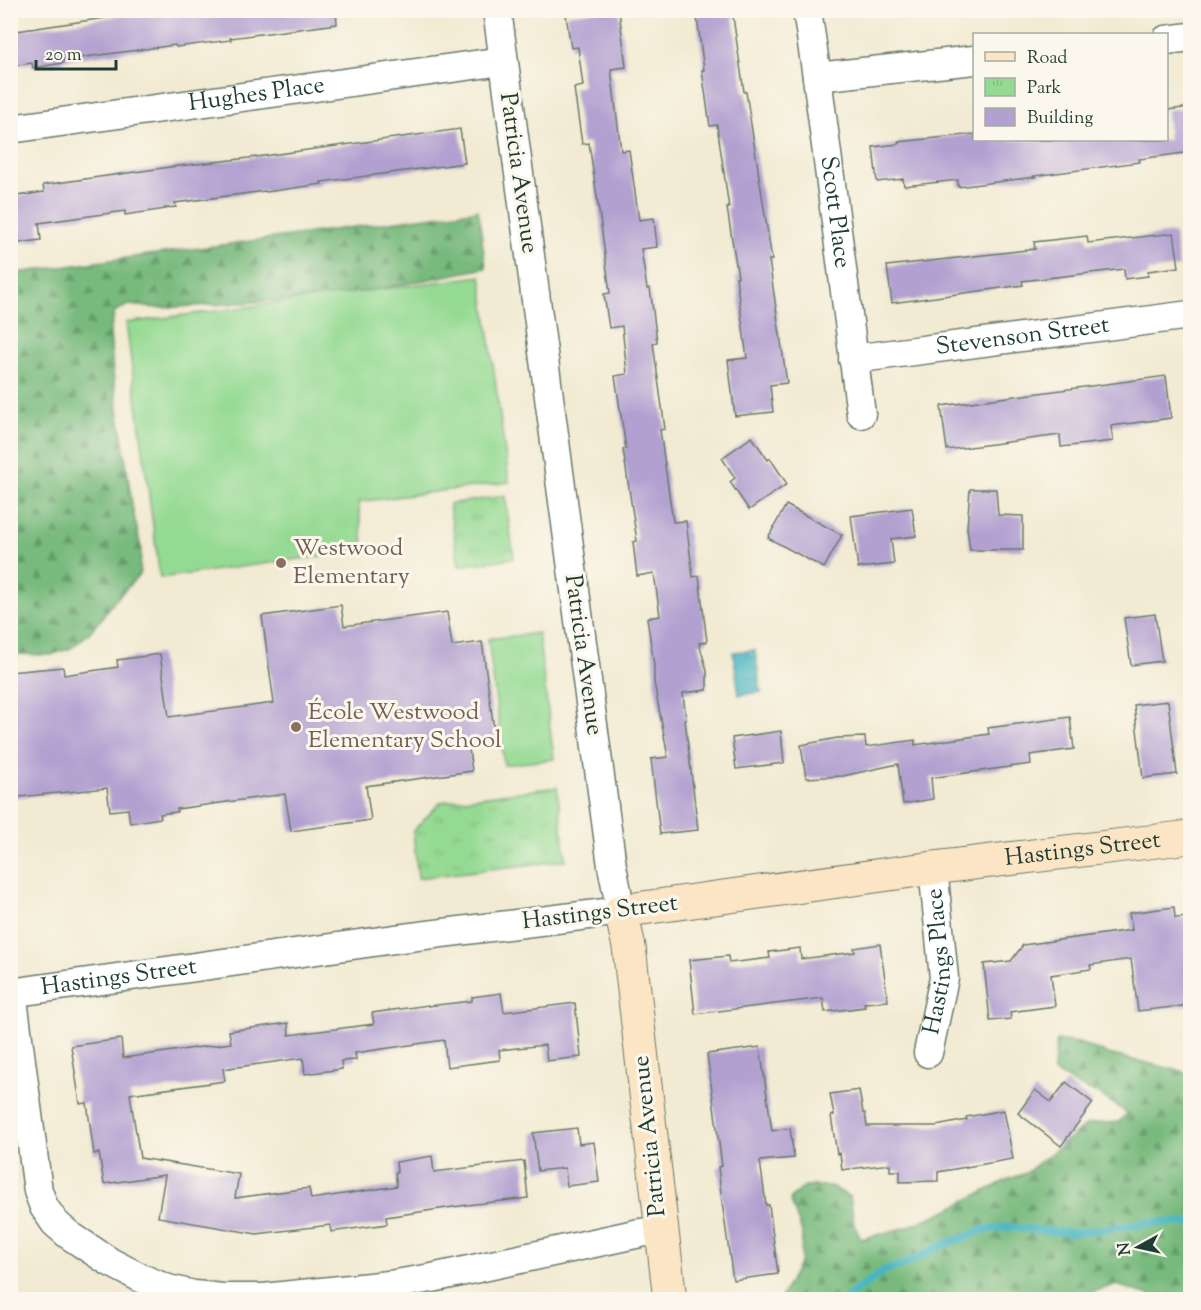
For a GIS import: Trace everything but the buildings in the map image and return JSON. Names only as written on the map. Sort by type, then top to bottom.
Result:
[{"type":"street","name":"Patricia Avenue","points":[[497,10],[610,854],[629,947],[670,1299]]},
{"type":"street","name":"Scott Place","points":[[807,10],[861,414]]},
{"type":"street","points":[[1168,40],[1191,37]]},
{"type":"street","points":[[817,77],[973,60]]},
{"type":"street","name":"Hughes Place","points":[[10,129],[503,62]]},
{"type":"street","name":"Stevenson Street","points":[[853,359],[1191,315]]},
{"type":"street","name":"Hastings Street","points":[[11,992],[391,939],[621,911],[933,868],[1191,837]]},
{"type":"street","name":"Hastings Place","points":[[928,1053],[944,978],[933,868]]},
{"type":"street","points":[[11,992],[39,1191],[44,1207],[55,1223],[69,1235],[110,1262],[168,1289],[222,1298],[263,1298],[389,1285],[661,1230]]},
{"type":"green space","points":[[478,210],[486,268],[343,296],[157,308],[129,305],[115,311],[110,332],[113,374],[133,511],[141,548],[140,574],[109,607],[88,634],[71,648],[51,655],[11,654],[10,274]]},
{"type":"green space","points":[[481,276],[509,482],[358,502],[364,550],[160,578],[126,323]]},
{"type":"green space","points":[[505,496],[514,558],[459,566],[449,504]]},
{"type":"green space","points":[[538,633],[554,759],[504,765],[488,639]]},
{"type":"green space","points":[[557,787],[566,860],[418,878],[413,831],[441,802]]},
{"type":"green space","points":[[1057,1040],[1079,1043],[1108,1054],[1190,1073],[1190,1299],[1161,1299],[1117,1285],[1081,1295],[1033,1300],[780,1300],[801,1260],[802,1232],[790,1199],[805,1186],[831,1186],[850,1197],[854,1224],[861,1239],[907,1227],[1026,1173],[1088,1124],[1119,1122],[1127,1113],[1097,1093],[1078,1086],[1053,1071]]},
{"type":"water","points":[[755,650],[761,692],[739,695],[733,652]]},
{"type":"waterway","points":[[843,1300],[885,1270],[903,1265],[942,1245],[982,1230],[1008,1227],[1070,1233],[1159,1222],[1190,1223]]},
{"type":"place","name":"Westwood Elementary","points":[[281,563]]},
{"type":"place","name":"École Westwood Elementary School","points":[[296,727]]}]
